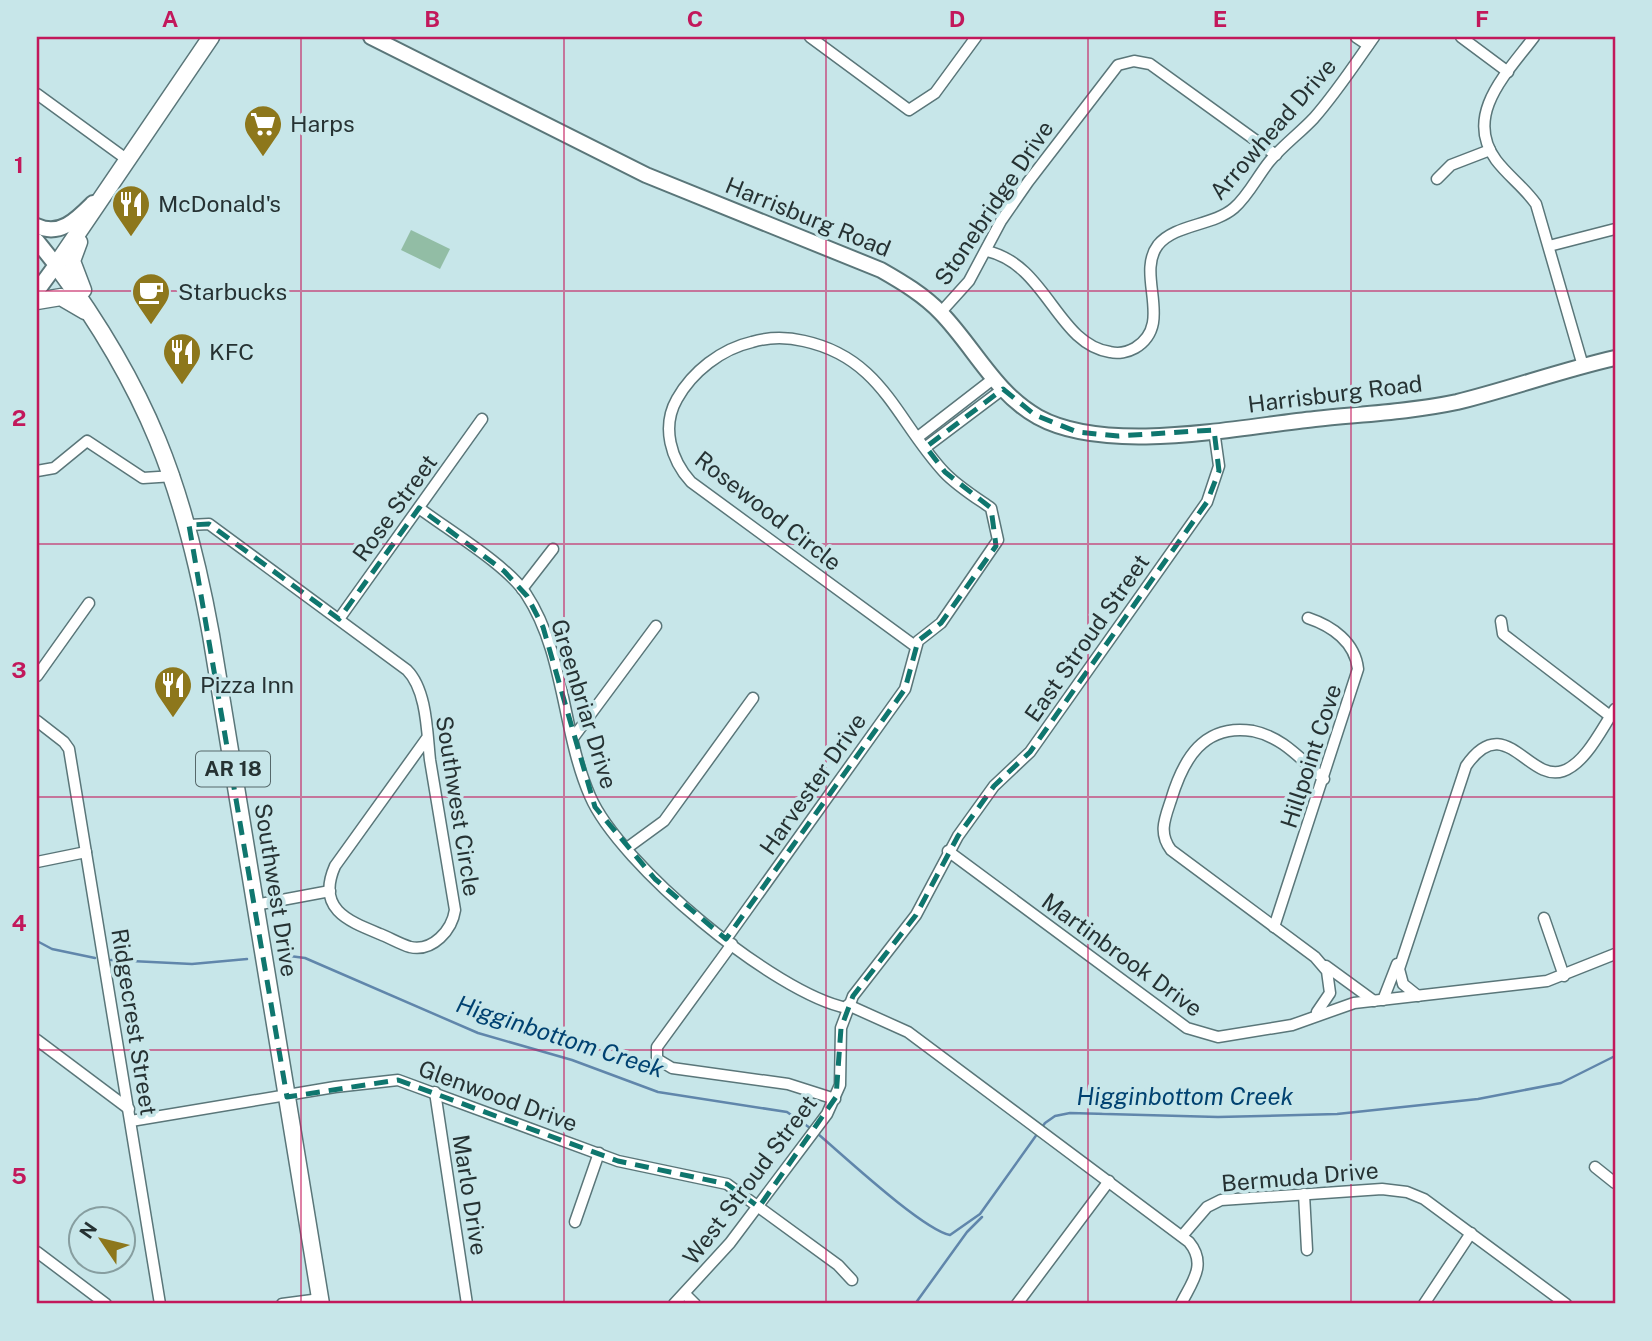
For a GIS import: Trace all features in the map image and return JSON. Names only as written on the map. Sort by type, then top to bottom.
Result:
[{"type":"main road","points":[[37,291],[114,183],[211,37]]},
{"type":"main road","name":"Harrisburg Road","points":[[371,37],[624,165],[881,270],[903,282],[940,312],[998,384],[1035,415],[1077,432],[1118,436],[1214,430],[1423,408],[1499,391],[1615,358]]},
{"type":"main road","points":[[37,226],[50,230],[66,225],[114,183]]},
{"type":"main road","points":[[84,225],[72,261],[92,315]]},
{"type":"main road","points":[[37,241],[56,265]]},
{"type":"main road","name":"Southwest Drive","points":[[56,265],[92,315],[128,374],[174,476],[189,525],[206,607],[321,1302]]},
{"type":"main road","points":[[37,301],[61,297],[92,315]]},
{"type":"street","points":[[810,37],[909,110],[935,93],[975,37]]},
{"type":"street","points":[[1356,37],[1371,41]]},
{"type":"street","points":[[1461,37],[1508,72]]},
{"type":"street","points":[[1534,37],[1486,106],[1484,127],[1490,150],[1536,204],[1583,366]]},
{"type":"street","name":"Arrowhead Drive","points":[[986,251],[1005,257],[1027,272],[1070,327],[1095,347],[1113,353],[1131,350],[1144,340],[1153,324],[1152,261],[1157,247],[1169,236],[1232,210],[1276,155],[1326,104],[1371,41]]},
{"type":"street","name":"Stonebridge Drive","points":[[940,312],[969,281],[1000,220],[1028,182],[1111,71],[1126,62],[1150,64],[1276,155]]},
{"type":"street","points":[[37,93],[129,161]]},
{"type":"street","points":[[1437,179],[1451,164],[1490,150]]},
{"type":"street","points":[[1549,246],[1615,229]]},
{"type":"street","name":"Rosewood Circle","points":[[782,338],[827,347],[860,365],[879,384],[918,436],[944,472],[991,508],[998,540],[941,623],[915,646],[691,482],[676,463],[668,424],[671,411],[683,390],[716,357],[745,343],[782,338]]},
{"type":"street","points":[[918,436],[998,384]]},
{"type":"street","points":[[926,447],[998,384]]},
{"type":"street","name":"Rose Street","points":[[339,619],[482,419]]},
{"type":"street","name":"East Stroud Street","points":[[948,851],[995,786],[1030,752],[1207,502],[1219,466],[1214,430]]},
{"type":"street","points":[[37,471],[54,468],[87,441],[143,478],[174,476]]},
{"type":"street","name":"Greenbriar Drive","points":[[419,508],[504,571],[522,589],[543,627],[589,795],[627,848],[680,903],[802,993],[848,1007],[908,1032],[1182,1236],[1195,1249],[1198,1270],[1193,1287],[1181,1304]]},
{"type":"street","name":"Southwest Circle","points":[[189,525],[209,524],[413,676],[419,690],[455,910],[452,925],[434,943],[411,947],[350,922],[335,908],[330,891]]},
{"type":"street","points":[[522,589],[553,549]]},
{"type":"street","points":[[37,676],[89,603]]},
{"type":"street","name":"Hillpoint Cove","points":[[1274,927],[1324,779],[1357,669],[1355,655],[1346,642],[1328,624],[1308,618]]},
{"type":"street","points":[[1418,996],[1404,986],[1398,972],[1466,766],[1472,756],[1486,747],[1502,745],[1514,749],[1545,770],[1562,772],[1584,754],[1613,713],[1503,634],[1501,621]]},
{"type":"street","points":[[573,737],[656,626]]},
{"type":"street","name":"Harvester Drive","points":[[835,1099],[789,1084],[672,1068],[657,1059],[657,1047],[905,688],[915,646]]},
{"type":"street","points":[[627,848],[664,821],[754,698]]},
{"type":"street","name":"Ridgecrest Street","points":[[37,722],[67,746],[160,1304]]},
{"type":"street","points":[[1324,779],[1277,739],[1249,731],[1226,732],[1205,741],[1180,770],[1163,826],[1166,844],[1274,927],[1378,1000],[1410,930]]},
{"type":"street","points":[[255,905],[330,891],[335,866],[427,738]]},
{"type":"street","name":"West Stroud Street","points":[[674,1304],[759,1207],[827,1114],[835,1099],[841,1077],[839,1039],[848,1007],[857,989],[916,915],[948,851]]},
{"type":"street","name":"Martinbrook Drive","points":[[948,851],[1197,1033],[1217,1037],[1292,1025],[1307,1017],[1378,1000],[1530,984],[1564,976],[1615,954]]},
{"type":"street","points":[[37,862],[86,852]]},
{"type":"street","points":[[1544,918],[1564,976]]},
{"type":"street","points":[[1307,1017],[1324,1006],[1330,993],[1328,971],[1315,957]]},
{"type":"street","points":[[37,1040],[129,1109]]},
{"type":"street","name":"Glenwood Drive","points":[[131,1121],[398,1080],[599,1153],[659,1171],[718,1181],[734,1188],[838,1265],[852,1280]]},
{"type":"street","name":"Marlo Drive","points":[[435,1092],[467,1304]]},
{"type":"street","points":[[575,1222],[599,1153]]},
{"type":"street","points":[[1595,1167],[1615,1183]]},
{"type":"street","points":[[1017,1304],[1109,1181]]},
{"type":"street","name":"Bermuda Drive","points":[[1182,1236],[1203,1210],[1221,1200],[1382,1189],[1402,1191],[1424,1199],[1566,1304]]},
{"type":"street","points":[[1304,1194],[1307,1250]]},
{"type":"street","points":[[1424,1304],[1471,1233]]},
{"type":"street","points":[[37,1252],[106,1304]]},
{"type":"street","points":[[685,1294],[695,1304]]},
{"type":"street","points":[[282,1304],[321,1302]]},
{"type":"highlighted area","points":[[1003,389],[1035,415],[1077,432],[1118,436],[1214,430],[1217,439],[1219,471],[1207,502],[1030,752],[994,786],[958,836],[916,915],[853,996],[841,1028],[836,1097],[759,1207],[727,1184],[618,1161],[398,1080],[287,1097],[189,525],[209,524],[339,619],[419,508],[504,571],[527,596],[543,627],[595,807],[655,879],[726,939],[905,689],[918,641],[941,623],[996,546],[991,508],[945,472],[926,447]]},
{"type":"green space","points":[[411,230],[450,249],[440,269],[401,250]]},
{"type":"waterway","name":"Higginbottom Creek","points":[[37,941],[52,949],[95,958]]},
{"type":"waterway","name":"Higginbottom Creek","points":[[282,955],[305,958],[478,1033],[572,1060],[658,1092],[787,1112],[813,1130]]},
{"type":"waterway","name":"Higginbottom Creek","points":[[111,960],[192,964],[247,959]]},
{"type":"waterway","name":"Higginbottom Creek","points":[[818,1134],[921,1220],[950,1235],[980,1214],[1045,1123],[1055,1116],[1070,1113],[1218,1117],[1337,1114],[1478,1099],[1561,1083],[1615,1056]]},
{"type":"waterway","points":[[915,1304],[967,1232],[982,1217]]},
{"type":"place","name":"Harps","points":[[263,158]]},
{"type":"place","name":"McDonald's","points":[[131,238]]},
{"type":"place","name":"Starbucks","points":[[151,326]]},
{"type":"place","name":"KFC","points":[[182,386]]},
{"type":"place","name":"Pizza Inn","points":[[173,719]]}]
